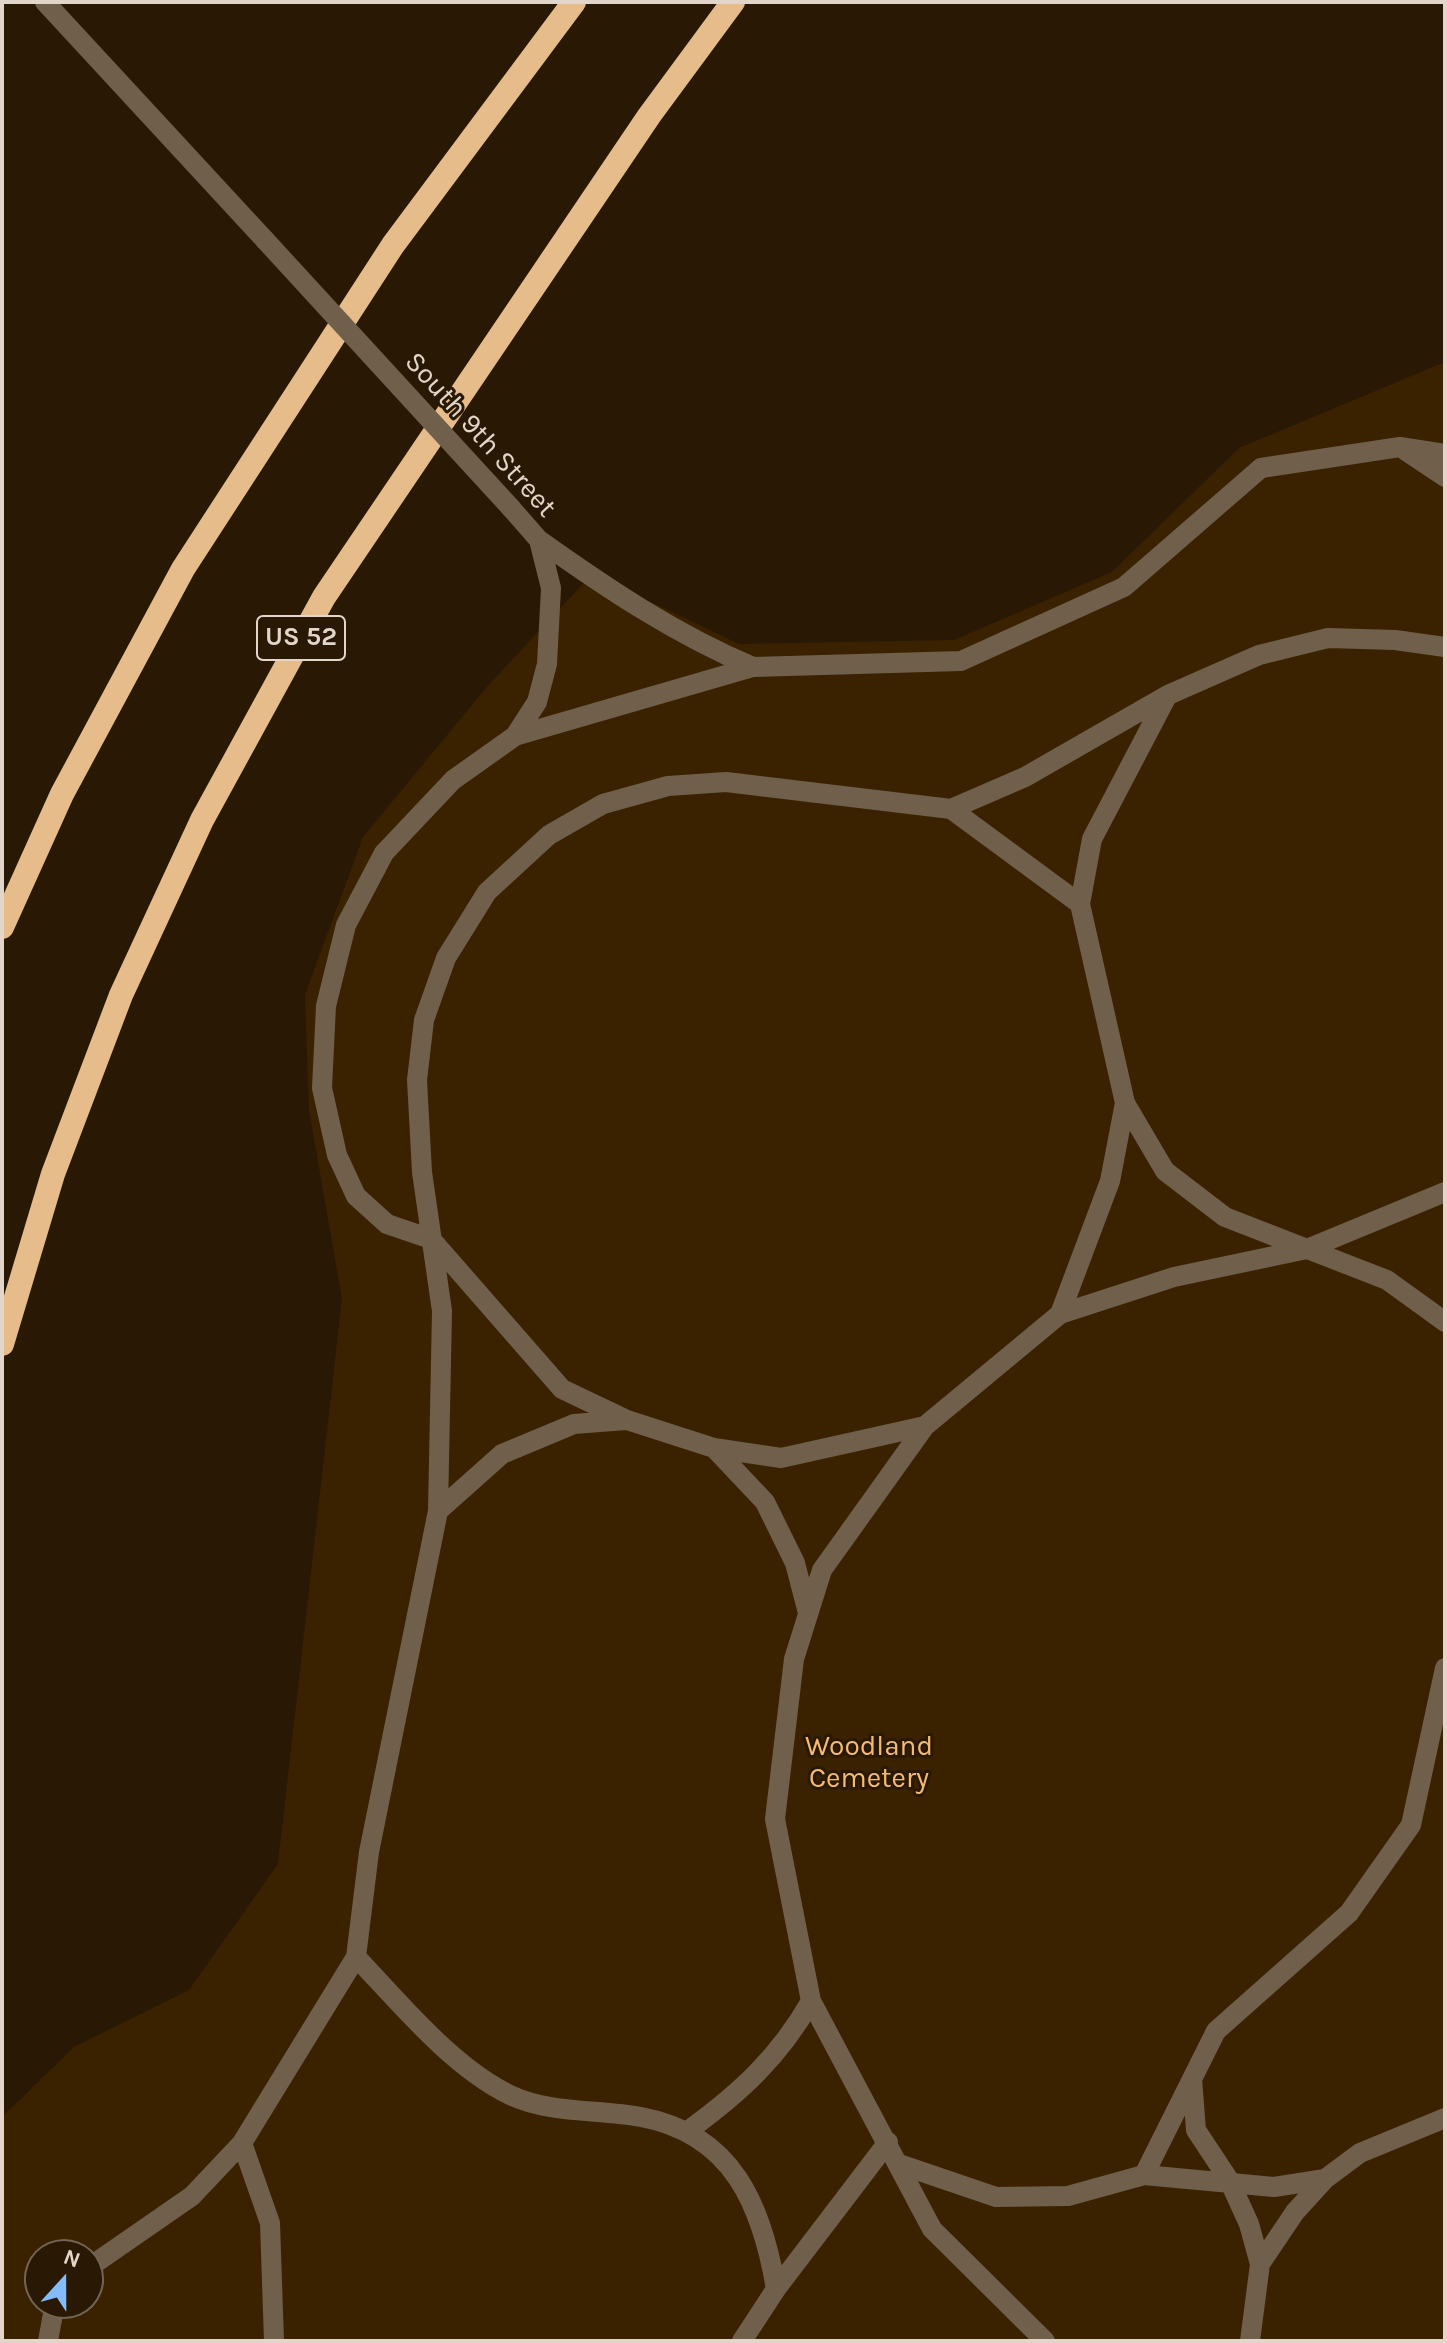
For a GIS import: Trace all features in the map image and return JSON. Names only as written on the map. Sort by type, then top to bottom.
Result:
[{"type":"highway","points":[[2,927],[62,794],[183,569],[393,245],[574,2]]},
{"type":"highway","name":"US 52","points":[[2,1344],[64,1144],[121,995],[202,820],[324,597],[649,116],[733,2]]},
{"type":"street","name":"South 9th Street","points":[[45,2],[539,540],[551,588],[547,664],[537,702],[515,736],[453,780],[384,853],[346,925],[326,1006],[322,1088],[337,1155],[356,1196],[387,1224],[431,1239]]},
{"type":"street","points":[[1400,447],[1445,477]]},
{"type":"street","points":[[515,736],[753,667],[961,661],[1124,587],[1261,468],[1400,447],[1445,454]]},
{"type":"street","points":[[539,540],[629,603],[697,643],[753,667]]},
{"type":"street","points":[[951,809],[1025,777],[1168,695],[1259,655],[1328,638],[1395,640],[1445,647]]},
{"type":"street","points":[[1168,695],[1092,839],[1080,904],[1125,1103],[1165,1171],[1225,1217],[1387,1280],[1445,1322]]},
{"type":"street","points":[[104,2257],[192,2196],[242,2143],[356,1957],[369,1852],[438,1511],[442,1311],[422,1172],[417,1080],[424,1020],[446,958],[487,892],[549,835],[603,804],[668,786],[726,782],[951,809],[1080,904]]},
{"type":"street","points":[[1060,1314],[1110,1181],[1125,1103]]},
{"type":"street","points":[[1045,2341],[932,2229],[811,2001],[775,1819],[794,1659],[822,1570],[925,1426],[1060,1314],[1174,1277],[1307,1249],[1445,1192]]},
{"type":"street","points":[[431,1239],[562,1389],[627,1420],[714,1448],[781,1458],[925,1426]]},
{"type":"street","points":[[438,1511],[502,1454],[574,1424],[627,1420]]},
{"type":"street","points":[[714,1448],[765,1502],[795,1563],[808,1613]]},
{"type":"street","points":[[1144,2175],[1216,2031],[1349,1913],[1411,1825],[1445,1668]]},
{"type":"street","points":[[356,1957],[443,2049],[510,2095],[587,2114],[640,2117],[689,2130],[727,2165],[753,2199],[768,2243],[776,2289]]},
{"type":"street","points":[[689,2130],[738,2093],[759,2071],[790,2038],[811,2001]]},
{"type":"street","points":[[1192,2079],[1196,2130],[1229,2180],[1249,2224],[1260,2264],[1250,2341]]},
{"type":"street","points":[[1260,2264],[1295,2212],[1325,2179],[1360,2153],[1445,2118]]},
{"type":"street","points":[[742,2341],[776,2289],[888,2142]]},
{"type":"street","points":[[242,2143],[270,2223],[274,2341]]},
{"type":"street","points":[[899,2164],[996,2197],[1068,2196],[1144,2175],[1229,2180],[1274,2187],[1325,2179]]},
{"type":"street","points":[[48,2341],[52,2319]]},
{"type":"green space","name":"Woodland Cemetery","points":[[1440,364],[1445,365],[1445,2341],[2,2341],[2,2117],[74,2047],[189,1990],[278,1864],[342,1299],[309,1110],[305,995],[363,837],[486,688],[592,574],[739,644],[954,640],[1112,572],[1239,448]]}]
